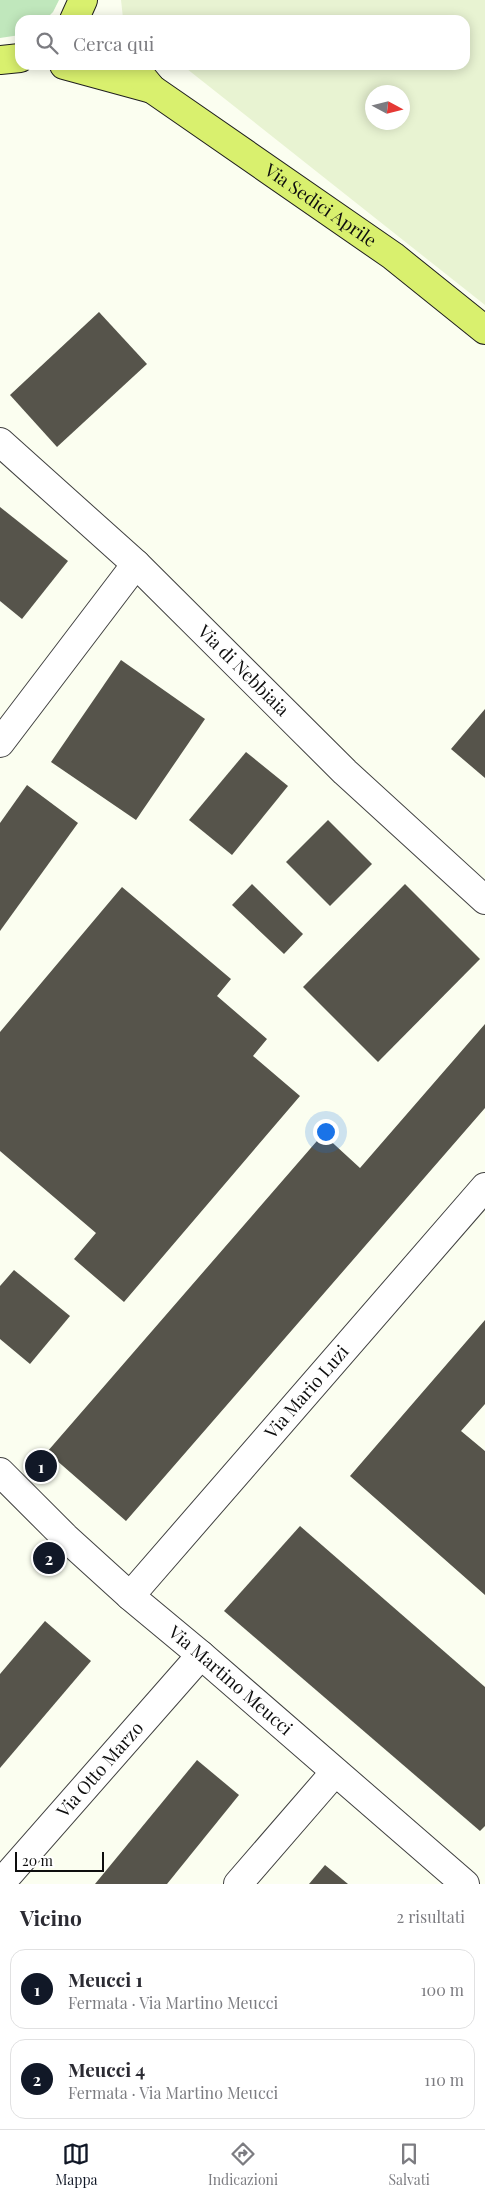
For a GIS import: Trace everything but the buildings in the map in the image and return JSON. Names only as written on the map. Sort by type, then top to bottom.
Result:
[{"type":"main road","points":[[0,60],[15,58]]},
{"type":"main road","name":"Via Sedici Aprile","points":[[82,70],[152,89]]},
{"type":"main road","name":"Via Sedici Aprile","points":[[136,70],[152,89],[393,256],[485,330]]},
{"type":"street","name":"Via di Nebbiaia","points":[[0,442],[136,564],[345,772],[485,900]]},
{"type":"street","points":[[0,743],[136,564]]},
{"type":"street","name":"Via Mario Luzi","points":[[130,1596],[485,1187]]},
{"type":"street","name":"Via Martino Meucci","points":[[0,1472],[64,1537],[130,1596],[201,1655],[465,1884]]},
{"type":"street","name":"Via Otto Marzo","points":[[0,1884],[201,1655]]},
{"type":"street","points":[[238,1884],[334,1772]]},
{"type":"green space","points":[[0,0],[59,0],[50,15],[15,15],[15,36],[0,38]]},
{"type":"green space","points":[[121,0],[485,0],[485,305],[188,70],[470,70],[470,15],[123,15]]},
{"type":"place","name":"Meucci 1","points":[[41,1466]]},
{"type":"place","name":"Meucci 4","points":[[49,1558]]}]
